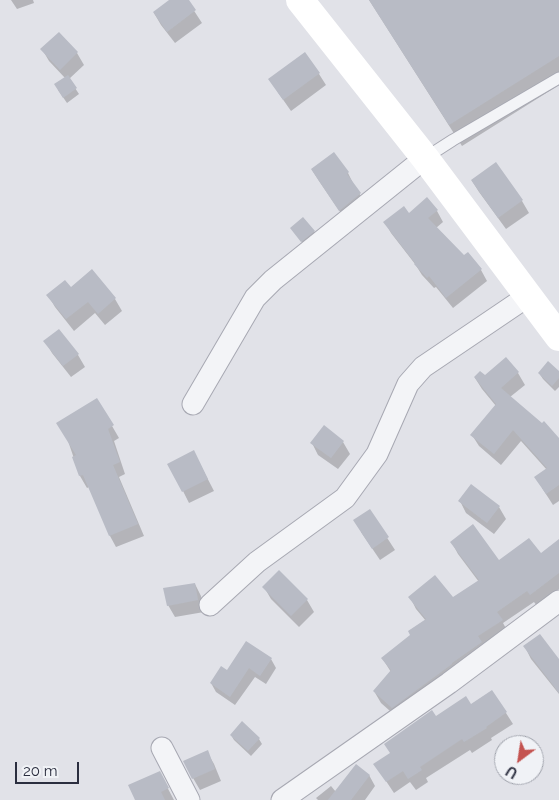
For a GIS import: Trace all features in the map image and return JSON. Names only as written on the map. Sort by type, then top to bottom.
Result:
[{"type":"street","points":[[300,0],[425,158],[559,337]]},
{"type":"street","points":[[193,404],[255,298],[273,280],[425,158]]},
{"type":"street","points":[[210,605],[257,562],[345,498],[377,454],[408,384],[423,367],[528,296]]},
{"type":"street","points":[[282,800],[449,683],[559,601]]},
{"type":"street","points":[[162,748],[188,800]]},
{"type":"lane","points":[[425,158],[559,78]]},
{"type":"building","points":[[169,0],[189,0],[196,10],[167,32],[153,12]]},
{"type":"building","points":[[369,0],[559,0],[559,56],[449,125]]},
{"type":"building","points":[[59,32],[78,52],[60,70],[40,49]]},
{"type":"building","points":[[305,52],[320,73],[283,100],[268,79]]},
{"type":"building","points":[[68,75],[77,88],[63,98],[54,84]]},
{"type":"building","points":[[334,152],[349,172],[347,174],[361,193],[339,211],[311,169]]},
{"type":"building","points":[[496,162],[523,200],[498,218],[471,180]]},
{"type":"building","points":[[427,197],[438,210],[428,218],[464,255],[468,252],[482,269],[446,298],[429,276],[427,278],[414,264],[383,222],[404,206],[409,213]]},
{"type":"building","points":[[303,217],[315,231],[301,242],[290,228]]},
{"type":"building","points":[[92,269],[116,298],[98,314],[88,302],[66,319],[46,295],[65,280],[71,287]]},
{"type":"building","points":[[59,329],[79,354],[63,366],[43,341]]},
{"type":"building","points":[[506,357],[519,372],[501,388],[542,423],[544,421],[559,438],[559,485],[546,494],[534,477],[547,468],[513,430],[494,454],[470,435],[496,404],[474,377],[480,371],[485,375]]},
{"type":"building","points":[[548,361],[559,371],[559,378],[552,386],[538,373]]},
{"type":"building","points":[[97,398],[114,425],[108,429],[120,462],[113,465],[138,524],[109,536],[83,475],[79,476],[72,457],[76,455],[56,423]]},
{"type":"building","points":[[324,425],[344,441],[331,458],[310,443]]},
{"type":"building","points":[[194,450],[208,479],[182,492],[167,464]]},
{"type":"building","points":[[471,484],[500,506],[487,523],[458,501]]},
{"type":"building","points":[[370,509],[389,537],[372,549],[353,520]]},
{"type":"building","points":[[473,524],[499,560],[529,538],[541,553],[559,539],[559,573],[530,595],[527,591],[497,612],[503,620],[478,636],[482,642],[392,708],[373,691],[391,670],[381,658],[410,635],[408,631],[426,619],[408,597],[435,575],[453,597],[479,580],[450,542]]},
{"type":"building","points":[[279,570],[308,599],[291,616],[262,587]]},
{"type":"building","points":[[195,583],[198,600],[167,606],[163,588]]},
{"type":"building","points":[[540,634],[559,659],[559,693],[523,646]]},
{"type":"building","points":[[246,641],[272,658],[260,676],[249,668],[230,697],[210,683],[221,666],[227,670]]},
{"type":"building","points":[[492,690],[507,712],[487,728],[464,742],[462,739],[420,767],[422,770],[408,779],[403,771],[386,782],[373,764],[390,753],[384,744],[432,710],[436,716],[466,696],[471,704]]},
{"type":"building","points":[[242,721],[260,738],[248,751],[230,735]]},
{"type":"building","points":[[208,750],[215,769],[192,779],[183,761]]},
{"type":"building","points":[[356,764],[370,775],[351,800],[328,800]]},
{"type":"building","points":[[160,771],[169,788],[161,792],[165,800],[135,800],[128,785]]}]
